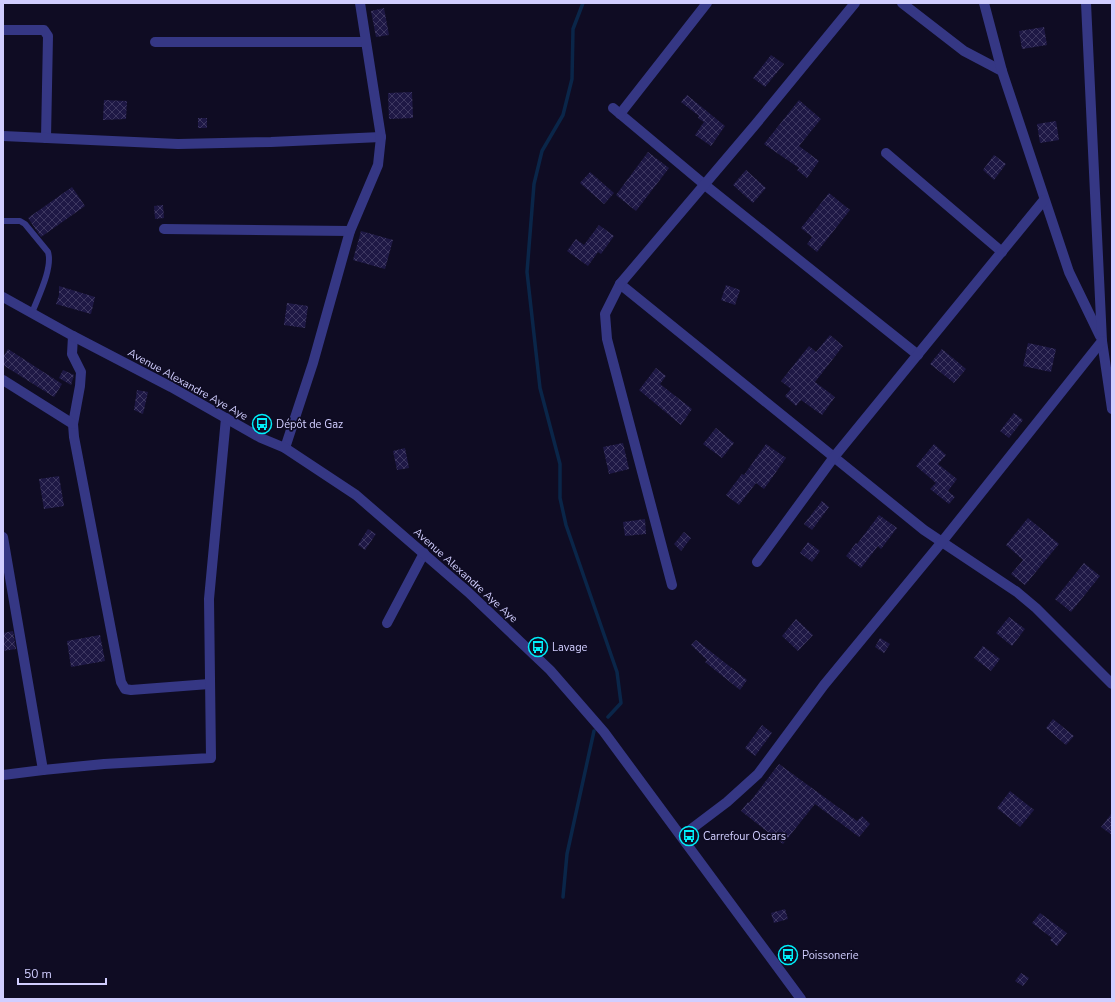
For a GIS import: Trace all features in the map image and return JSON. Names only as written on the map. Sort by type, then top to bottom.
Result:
[{"type":"street","points":[[285,448],[314,363],[350,231],[378,165],[381,137],[360,3]]},
{"type":"street","points":[[707,3],[616,111],[705,185],[918,355]]},
{"type":"street","points":[[672,585],[607,339],[605,314],[620,284],[705,185],[855,3]]},
{"type":"street","points":[[902,3],[964,51],[1002,71]]},
{"type":"street","points":[[984,3],[1002,71],[1069,272],[1102,341]]},
{"type":"street","points":[[1086,3],[1102,341],[1112,409]]},
{"type":"street","points":[[3,30],[44,30],[48,36],[46,138]]},
{"type":"street","points":[[155,42],[365,42]]},
{"type":"street","points":[[3,136],[178,144],[381,137]]},
{"type":"street","points":[[886,153],[1002,252]]},
{"type":"street","points":[[756,562],[834,457],[1044,200]]},
{"type":"street","points":[[164,229],[350,231]]},
{"type":"street","points":[[620,284],[941,543],[1017,592],[1036,608],[1112,684]]},
{"type":"street","name":"Avenue Alexandre Aye Aye","points":[[3,297],[261,438],[285,448],[356,495],[424,553],[468,592],[550,670],[604,732],[801,999]]},
{"type":"street","points":[[73,336],[72,354],[81,372],[73,424],[83,486],[121,682],[124,689],[131,690],[209,684]]},
{"type":"street","points":[[682,836],[727,802],[755,777],[824,685],[941,543],[1102,341]]},
{"type":"street","points":[[3,380],[73,424]]},
{"type":"street","points":[[3,775],[104,764],[211,758],[209,599],[226,418]]},
{"type":"street","points":[[3,537],[43,770]]},
{"type":"street","points":[[387,623],[424,553]]},
{"type":"lane","points":[[3,221],[20,221],[25,224],[48,252],[50,257],[48,269],[32,313]]},
{"type":"building","points":[[384,8],[389,35],[376,37],[371,11]]},
{"type":"building","points":[[1044,27],[1047,45],[1022,49],[1019,31]]},
{"type":"building","points":[[771,55],[784,64],[765,87],[753,78]]},
{"type":"building","points":[[412,92],[413,118],[389,119],[388,93]]},
{"type":"building","points":[[687,95],[725,126],[711,146],[695,135],[704,122],[698,118],[699,116],[681,102]]},
{"type":"building","points":[[104,100],[127,101],[126,119],[103,120]]},
{"type":"building","points":[[799,100],[821,119],[799,146],[819,161],[807,178],[797,170],[799,168],[764,144]]},
{"type":"building","points":[[198,118],[207,118],[207,128],[198,128]]},
{"type":"building","points":[[1056,121],[1059,140],[1040,143],[1037,124]]},
{"type":"building","points":[[648,152],[669,168],[636,211],[616,195]]},
{"type":"building","points":[[994,155],[1006,164],[994,180],[983,170]]},
{"type":"building","points":[[746,170],[766,188],[753,203],[733,185]]},
{"type":"building","points":[[590,172],[614,193],[604,204],[580,183]]},
{"type":"building","points":[[72,187],[85,206],[41,237],[28,218]]},
{"type":"building","points":[[829,193],[850,210],[817,252],[807,244],[812,237],[801,228]]},
{"type":"building","points":[[163,205],[164,218],[155,219],[154,206]]},
{"type":"building","points":[[599,225],[614,236],[601,254],[598,252],[588,266],[567,251],[576,239],[584,245]]},
{"type":"building","points":[[361,231],[393,240],[385,269],[353,260]]},
{"type":"building","points":[[726,285],[740,290],[735,305],[721,300]]},
{"type":"building","points":[[59,286],[95,297],[91,314],[56,304],[59,295]]},
{"type":"building","points":[[287,303],[308,306],[305,328],[284,325]]},
{"type":"building","points":[[830,335],[843,346],[815,382],[835,397],[822,415],[801,400],[796,406],[785,396],[791,389],[781,381],[809,346],[816,352]]},
{"type":"building","points":[[1028,343],[1056,349],[1051,372],[1023,366]]},
{"type":"building","points":[[8,349],[62,384],[54,397],[3,365],[3,357]]},
{"type":"building","points":[[942,349],[966,369],[954,383],[930,364]]},
{"type":"building","points":[[656,368],[666,376],[660,384],[692,409],[681,425],[639,390]]},
{"type":"building","points":[[63,370],[74,375],[71,385],[59,378]]},
{"type":"building","points":[[137,390],[148,392],[143,414],[134,410]]},
{"type":"building","points":[[1014,413],[1023,420],[1009,438],[1000,431]]},
{"type":"building","points":[[716,428],[734,443],[722,458],[703,444]]},
{"type":"building","points":[[623,443],[629,469],[609,474],[603,447]]},
{"type":"building","points":[[766,444],[786,458],[764,489],[756,483],[739,505],[726,495],[742,474],[744,475]]},
{"type":"building","points":[[934,444],[946,455],[938,464],[957,479],[948,491],[955,497],[949,504],[930,489],[936,483],[916,466]]},
{"type":"building","points":[[405,448],[409,468],[397,470],[393,451]]},
{"type":"building","points":[[59,476],[64,506],[44,509],[39,479]]},
{"type":"building","points":[[822,501],[829,507],[812,530],[804,524]]},
{"type":"building","points":[[879,515],[897,528],[881,549],[878,546],[861,568],[846,556]]},
{"type":"building","points":[[1028,518],[1059,544],[1025,585],[1011,574],[1023,560],[1006,545]]},
{"type":"building","points":[[645,519],[646,534],[625,536],[623,522]]},
{"type":"building","points":[[368,529],[376,534],[365,550],[358,545]]},
{"type":"building","points":[[684,532],[691,538],[681,551],[674,544]]},
{"type":"building","points":[[808,542],[820,551],[812,562],[800,553]]},
{"type":"building","points":[[1084,563],[1100,576],[1071,612],[1055,599]]},
{"type":"building","points":[[1009,617],[1025,629],[1012,646],[996,633]]},
{"type":"building","points":[[796,619],[813,635],[798,651],[782,636]]},
{"type":"building","points":[[13,631],[16,649],[3,651],[3,633]]},
{"type":"building","points":[[100,635],[105,661],[71,667],[67,641]]},
{"type":"building","points":[[880,638],[890,644],[884,653],[875,647]]},
{"type":"building","points":[[696,640],[747,680],[740,690],[705,662],[707,660],[691,645]]},
{"type":"building","points":[[983,646],[1000,659],[991,671],[974,658]]},
{"type":"building","points":[[1053,719],[1074,736],[1066,745],[1046,728]]},
{"type":"building","points":[[762,725],[772,733],[755,756],[745,748]]},
{"type":"building","points":[[779,764],[857,821],[862,816],[870,824],[859,837],[815,804],[783,844],[741,811]]},
{"type":"building","points":[[1010,791],[1034,810],[1020,827],[997,808]]},
{"type":"building","points":[[1112,813],[1112,835],[1101,827]]},
{"type":"building","points":[[785,909],[788,919],[774,923],[771,913]]},
{"type":"building","points":[[1040,913],[1067,933],[1057,946],[1050,940],[1052,938],[1032,923]]},
{"type":"building","points":[[1021,973],[1029,978],[1023,986],[1015,981]]},
{"type":"waterway","points":[[583,3],[573,29],[572,79],[563,115],[542,151],[534,184],[527,272],[540,388],[560,464],[560,498],[566,525],[617,672],[621,703],[608,717]]},
{"type":"waterway","points":[[563,897],[567,854],[594,731]]},
{"type":"place","name":"Dépôt de Gaz","points":[[262,424]]},
{"type":"place","name":"Lavage","points":[[538,647]]},
{"type":"place","name":"Carrefour Oscars","points":[[689,836]]},
{"type":"place","name":"Poissonerie","points":[[788,955]]}]
